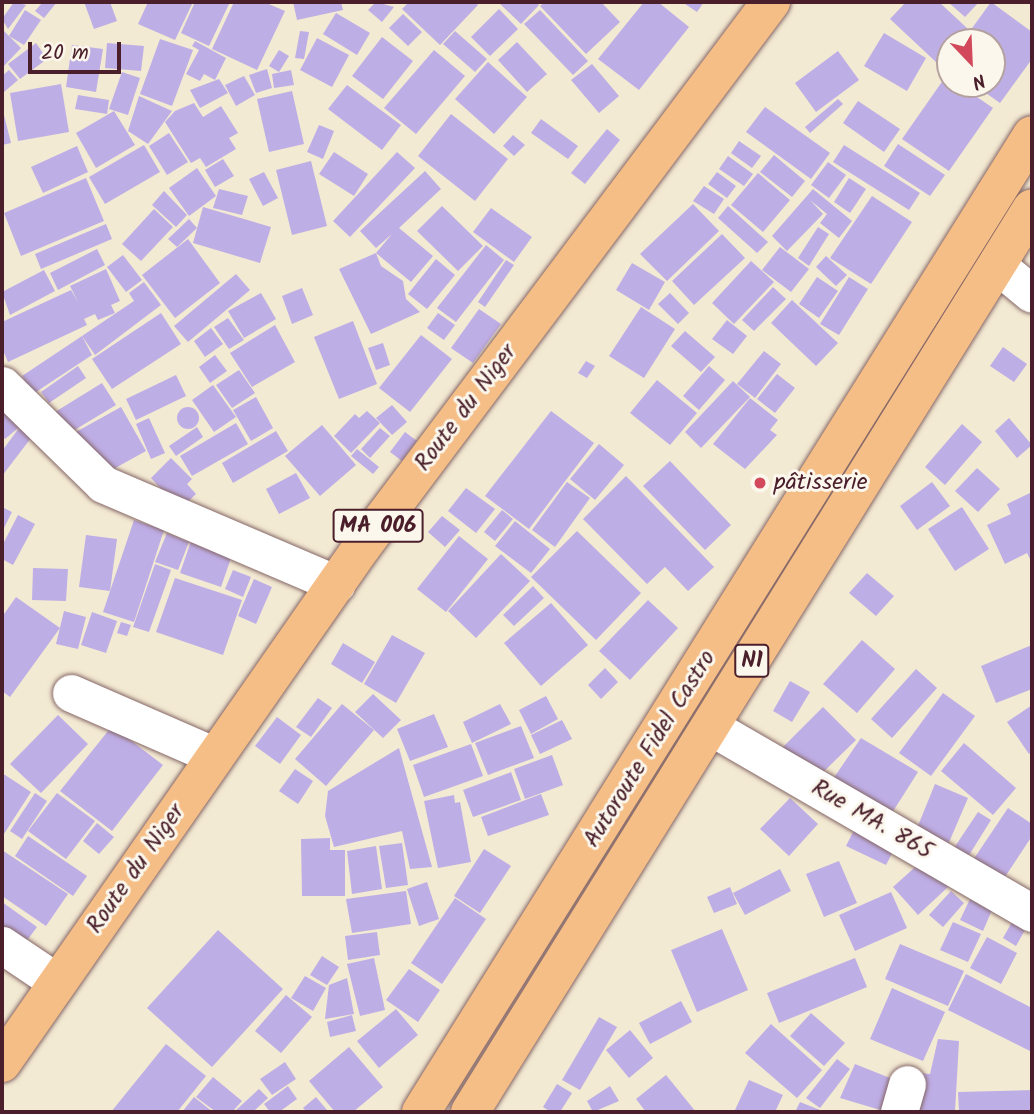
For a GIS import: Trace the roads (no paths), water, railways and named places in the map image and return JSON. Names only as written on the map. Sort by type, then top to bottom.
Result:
[{"type":"main road","name":"Route du Niger","points":[[2,1063],[336,584],[771,2]]},
{"type":"main road","name":"Autoroute Fidel Castro","points":[[421,1112],[1032,135]]},
{"type":"main road","name":"Autoroute Fidel Castro","points":[[470,1112],[1032,208]]},
{"type":"street","points":[[997,265],[1031,290]]},
{"type":"street","points":[[2,385],[103,484],[336,584]]},
{"type":"street","points":[[71,693],[215,756]]},
{"type":"street","name":"Rue MA. 865","points":[[711,727],[1032,913]]},
{"type":"street","points":[[2,945],[57,982]]},
{"type":"place","name":"pâtisserie","points":[[760,483]]}]
